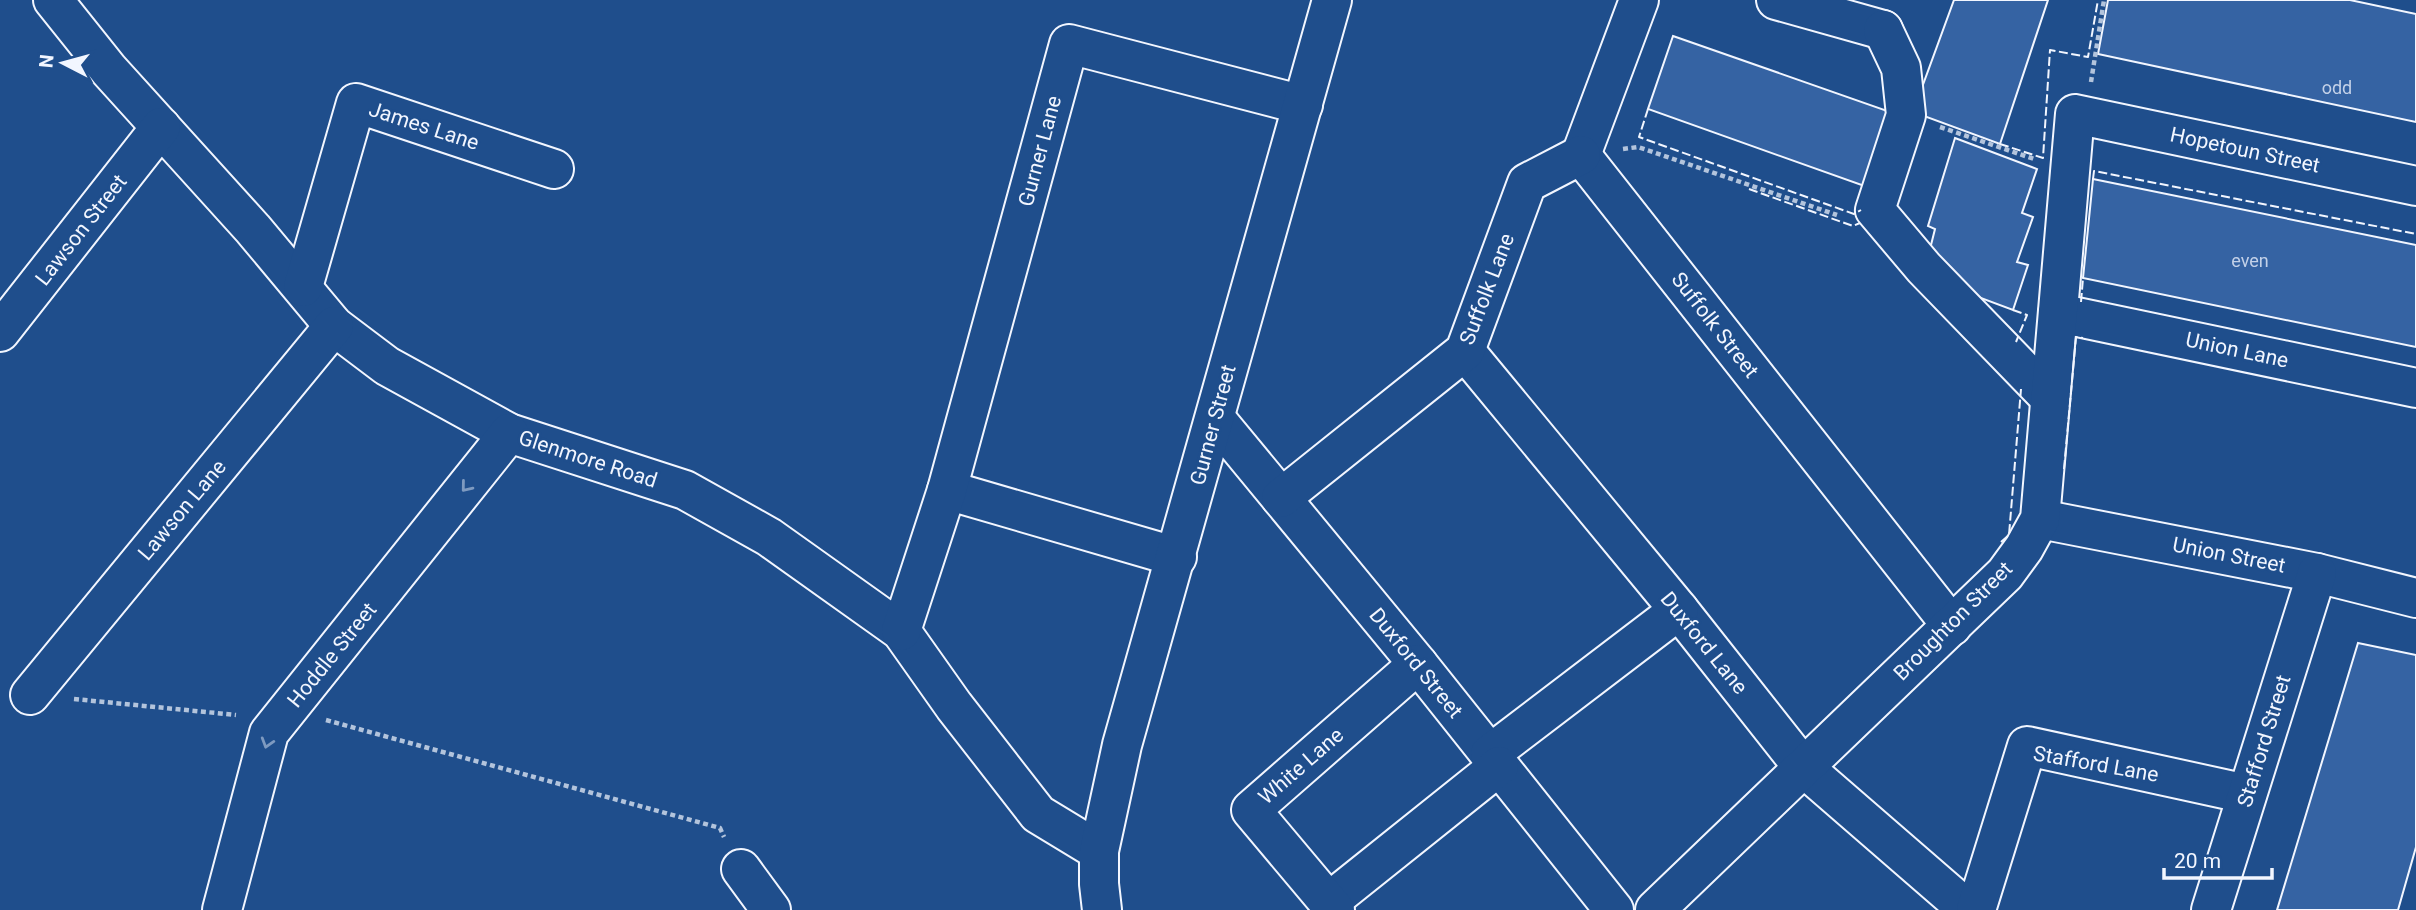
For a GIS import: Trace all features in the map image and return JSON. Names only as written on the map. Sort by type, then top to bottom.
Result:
[{"type":"street","name":"Glenmore Road","points":[[53,0],[109,70],[303,287],[334,326],[387,366],[509,433],[685,490],[769,537],[901,632],[954,706],[1038,814],[1099,851]]},
{"type":"street","name":"Gurner Street","points":[[1099,851],[1122,745],[1332,0]]},
{"type":"street","points":[[1581,155],[1639,0]]},
{"type":"street","points":[[1776,0],[1888,15],[1900,68],[1906,116],[1875,210],[1924,268],[2050,398]]},
{"type":"street","name":"Gurner Lane","points":[[901,632],[947,489],[1069,44],[1303,105]]},
{"type":"street","name":"James Lane","points":[[303,287],[356,103],[554,169]]},
{"type":"street","name":"Broughton Street","points":[[1655,910],[2004,574],[2024,548],[2040,519],[2070,171],[2080,116]]},
{"type":"street","name":"Hopetoun Street","points":[[2080,116],[2416,186]]},
{"type":"street","name":"Lawson Street","points":[[0,332],[161,127]]},
{"type":"street","name":"Suffolk Lane","points":[[1281,498],[1465,351],[1527,183],[1581,155]]},
{"type":"street","name":"Suffolk Street","points":[[1581,155],[1952,626]]},
{"type":"street","name":"Union Lane","points":[[2058,313],[2416,387]]},
{"type":"street","name":"Lawson Lane","points":[[30,695],[334,326]]},
{"type":"street","name":"Duxford Lane","points":[[1465,351],[1679,610],[1803,767],[1968,910]]},
{"type":"street","name":"Duxford Street","points":[[1215,418],[1418,664],[1614,910]]},
{"type":"street","name":"Hoddle Street","points":[[222,910],[269,733],[509,433]]},
{"type":"street","points":[[947,489],[1177,557]]},
{"type":"street","name":"Union Street","points":[[2040,519],[2317,573],[2416,598]]},
{"type":"street","name":"Stafford Street","points":[[2211,910],[2317,573]]},
{"type":"street","points":[[1332,906],[1494,760],[1679,610]]},
{"type":"street","name":"White Lane","points":[[1332,906],[1251,810],[1418,664]]},
{"type":"street","name":"Stafford Lane","points":[[1976,910],[2026,746],[2248,794]]},
{"type":"street","points":[[1099,851],[1102,910]]},
{"type":"street","points":[[741,869],[771,910]]},
{"type":"path","points":[[2080,116],[2104,0]]},
{"type":"path","points":[[1940,127],[2070,171]]},
{"type":"path","points":[[1581,155],[1638,147],[1856,222],[1875,210]]},
{"type":"path","points":[[30,695],[284,714],[720,828]]},
{"type":"building","points":[[1954,0],[2048,0],[2000,144],[1913,112]]},
{"type":"building","points":[[2108,0],[2350,0],[2416,14],[2416,122],[2098,54]]},
{"type":"building","points":[[1673,36],[1896,114],[1870,188],[1648,109]]},
{"type":"building","points":[[1955,138],[2037,169],[2022,213],[2033,217],[2017,262],[2028,265],[2013,310],[1962,291],[1929,253],[1935,229],[1928,226]]},
{"type":"building","points":[[2093,179],[2416,245],[2416,347],[2083,278]]},
{"type":"building","points":[[2358,643],[2416,655],[2416,847],[2398,910],[2277,910]]},
{"type":"fence","points":[[2000,144],[2043,158],[2050,50],[2088,57],[2098,0]]},
{"type":"fence","points":[[1648,109],[1639,137],[1854,214],[1861,210]]},
{"type":"fence","points":[[2093,179],[2094,171],[2416,234]]},
{"type":"fence","points":[[1749,189],[1853,226],[1860,223]]},
{"type":"fence","points":[[2081,302],[2083,278]]},
{"type":"fence","points":[[2013,310],[2027,315],[2016,342]]},
{"type":"fence","points":[[2064,469],[2076,337],[2083,338]]},
{"type":"fence","points":[[2001,542],[2009,535],[2021,389]]}]
